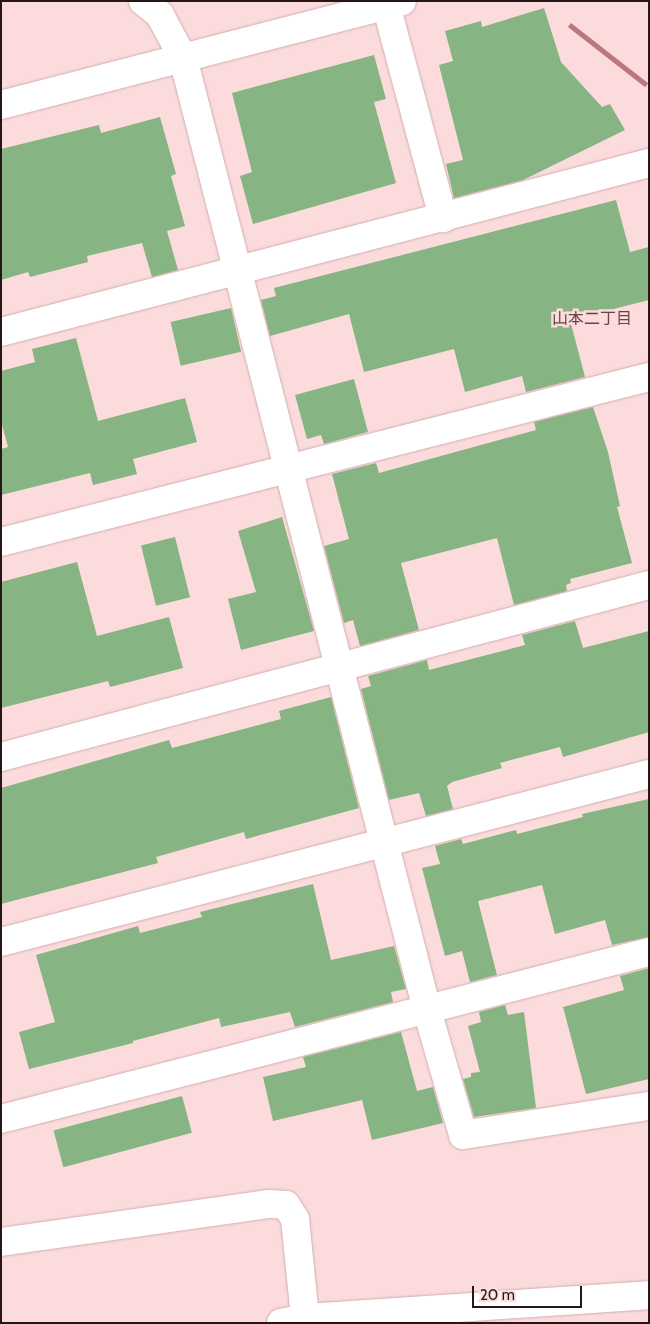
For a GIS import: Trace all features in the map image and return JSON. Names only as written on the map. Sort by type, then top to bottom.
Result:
[{"type":"street","points":[[143,1],[160,15],[183,58],[341,665],[427,1010],[463,1134],[649,1106]]},
{"type":"street","points":[[1,104],[391,3],[442,218]]},
{"type":"street","points":[[1,332],[238,272],[649,163]]},
{"type":"street","points":[[1,542],[649,377]]},
{"type":"street","points":[[1,757],[341,665],[649,585]]},
{"type":"street","points":[[1,942],[649,774]]},
{"type":"street","points":[[1,1119],[649,952]]},
{"type":"street","points":[[1,1242],[269,1204],[286,1205],[295,1219],[293,1320],[649,1295]]},
{"type":"shaded area","points":[[571,23],[648,83],[645,87],[568,27]]},
{"type":"building","points":[[544,8],[561,62],[602,107],[610,104],[625,130],[523,180],[454,198],[446,164],[463,160],[439,65],[453,61],[445,31],[481,21],[482,27]]},
{"type":"building","points":[[374,55],[386,99],[374,102],[396,183],[253,224],[240,176],[252,172],[232,93]]},
{"type":"building","points":[[160,117],[176,174],[171,176],[185,226],[167,231],[178,270],[152,277],[142,243],[87,256],[88,262],[30,277],[28,272],[1,280],[1,149],[99,125],[101,133]]},
{"type":"building","points":[[616,200],[630,252],[649,247],[649,300],[570,320],[585,377],[526,392],[522,376],[465,392],[454,349],[364,372],[349,314],[270,336],[261,300],[276,296],[274,288]]},
{"type":"building","points":[[231,308],[241,352],[181,366],[171,322]]},
{"type":"building","points":[[76,338],[98,421],[185,398],[197,442],[133,459],[137,474],[93,485],[90,473],[1,495],[1,449],[8,447],[1,421],[1,371],[35,362],[32,349]]},
{"type":"building","points":[[354,379],[368,432],[324,444],[321,435],[307,439],[295,395]]},
{"type":"building","points":[[593,407],[608,452],[620,506],[617,507],[632,563],[570,579],[571,583],[566,585],[567,591],[514,605],[497,538],[401,563],[419,630],[360,646],[353,620],[344,623],[324,546],[349,539],[332,474],[376,463],[379,473],[536,430],[534,422]]},
{"type":"building","points":[[282,517],[314,631],[241,650],[228,599],[256,592],[238,531]]},
{"type":"building","points":[[175,537],[190,597],[156,606],[141,545]]},
{"type":"building","points":[[77,562],[97,636],[169,617],[183,668],[110,687],[108,681],[1,708],[1,582]]},
{"type":"building","points":[[575,621],[583,648],[649,631],[649,732],[563,757],[560,747],[500,763],[502,768],[452,782],[447,786],[453,809],[426,816],[419,793],[389,800],[361,689],[371,686],[368,676],[427,660],[429,670],[525,645],[522,635]]},
{"type":"building","points":[[331,697],[359,808],[246,839],[244,832],[156,857],[158,863],[1,904],[1,788],[169,740],[172,748],[281,719],[279,711]]},
{"type":"building","points":[[649,799],[649,937],[612,945],[605,920],[555,934],[542,885],[478,901],[497,975],[470,982],[462,951],[445,956],[422,868],[440,864],[435,846],[461,839],[463,844],[516,830],[517,834],[583,817],[582,814]]},
{"type":"building","points":[[313,884],[331,960],[394,946],[406,989],[391,992],[393,1002],[295,1027],[290,1012],[221,1027],[219,1018],[133,1041],[133,1043],[29,1069],[19,1032],[55,1022],[36,955],[138,926],[140,933],[202,917],[200,912]]},
{"type":"building","points":[[649,968],[649,1079],[586,1094],[563,1007],[624,990],[620,976]]},
{"type":"building","points":[[505,1005],[508,1015],[524,1012],[536,1108],[474,1117],[463,1079],[471,1077],[471,1073],[480,1072],[468,1026],[481,1022],[479,1012]]},
{"type":"building","points":[[401,1032],[417,1091],[433,1087],[443,1123],[372,1140],[362,1100],[273,1121],[263,1077],[306,1067],[303,1057]]},
{"type":"building","points":[[182,1096],[192,1133],[63,1167],[54,1130]]},
{"type":"district","name":"山本二丁目","points":[[592,319]]}]
